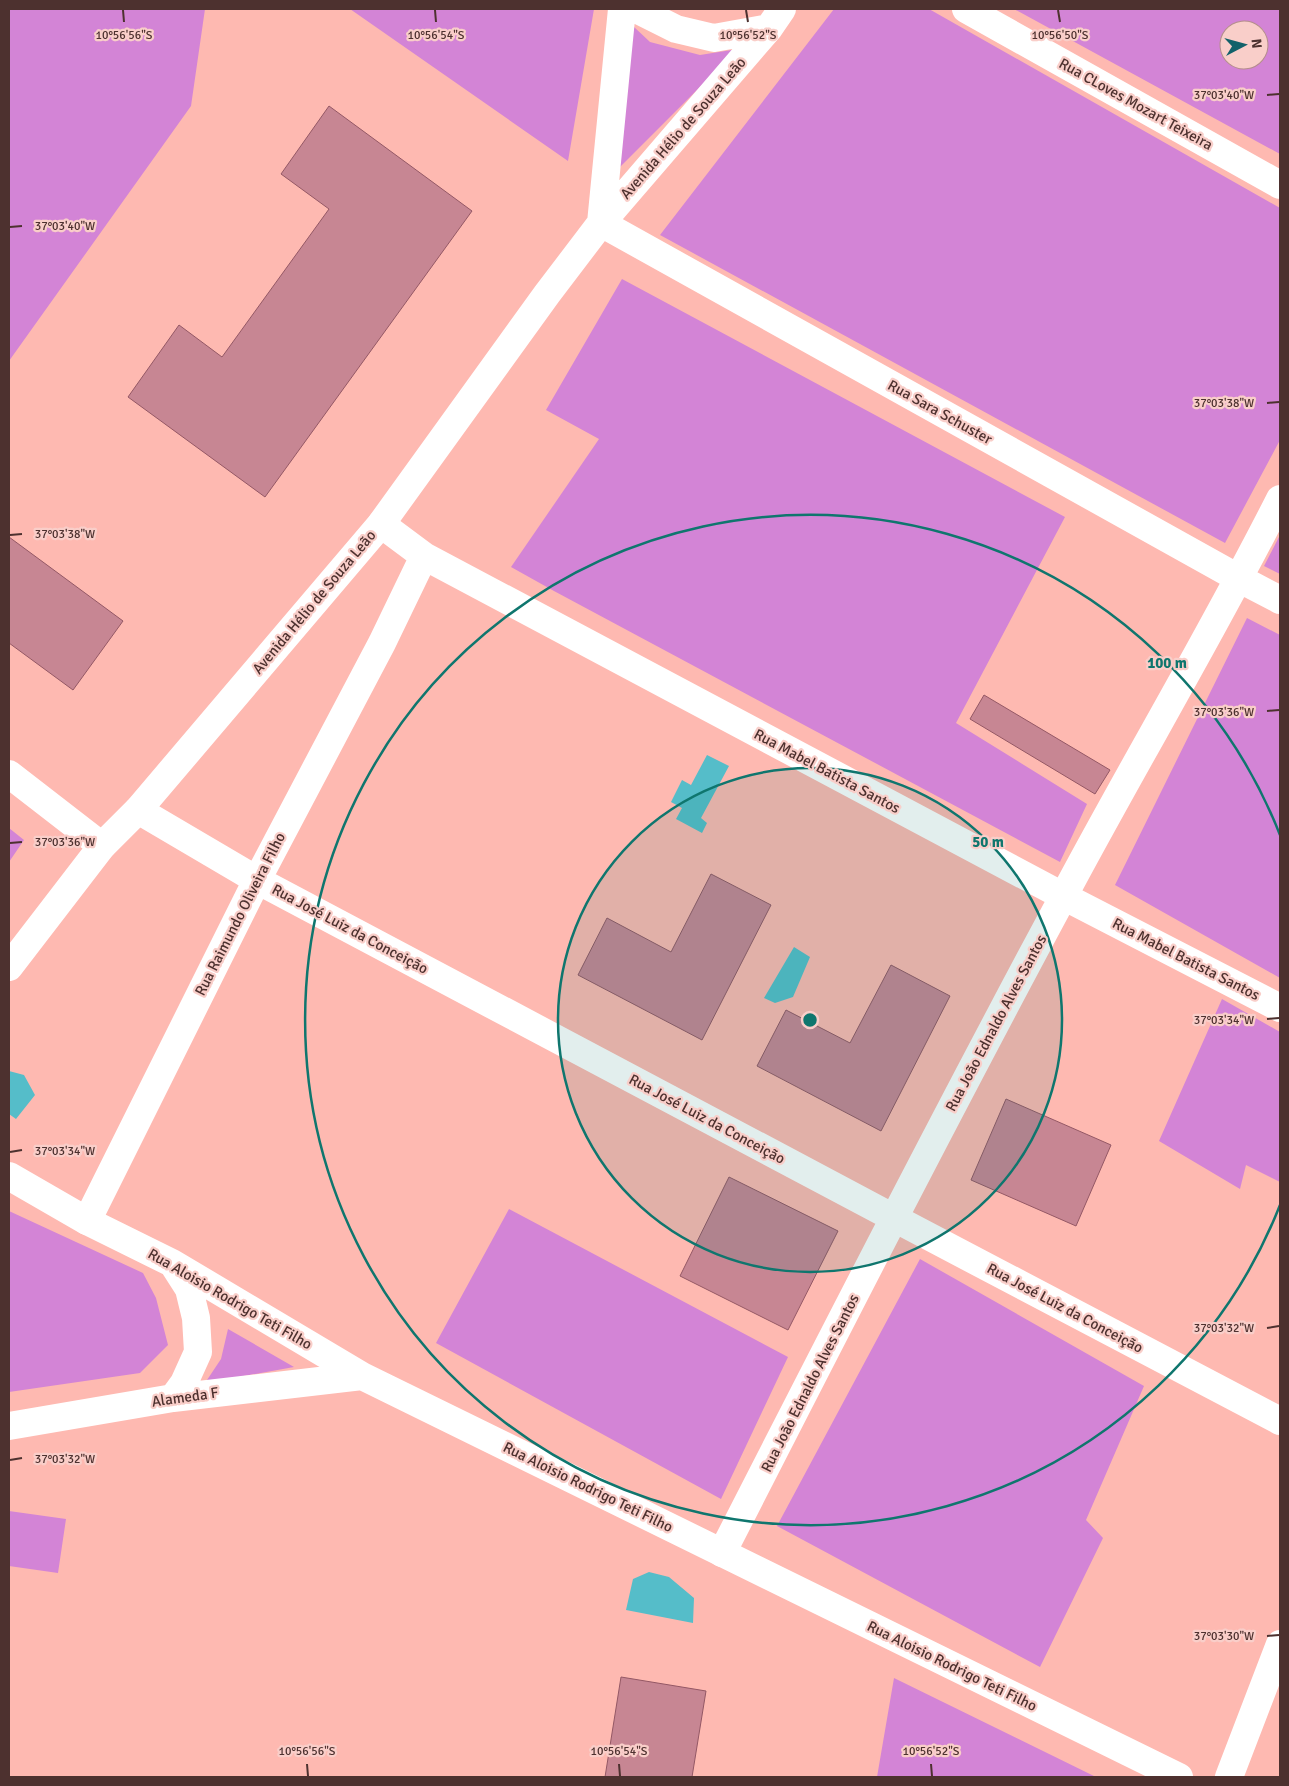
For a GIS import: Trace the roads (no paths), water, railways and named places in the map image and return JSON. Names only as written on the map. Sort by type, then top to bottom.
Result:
[{"type":"street","name":"Avenida Hélio de Souza Leão","points":[[601,223],[622,9]]},
{"type":"street","points":[[636,9],[676,29],[714,38],[776,18]]},
{"type":"street","name":"Rua CLoves Mozart Teixeira","points":[[966,9],[1280,184]]},
{"type":"street","name":"Avenida Hélio de Souza Leão","points":[[9,966],[102,846],[138,810],[381,524],[547,294],[601,223],[776,18]]},
{"type":"street","name":"Rua Sara Schuster","points":[[601,223],[1280,600]]},
{"type":"street","name":"Rua João Ednaldo Alves Santos","points":[[722,1553],[894,1218],[1063,896],[1240,579],[1280,499]]},
{"type":"street","name":"Rua Mabel Batista Santos","points":[[381,524],[424,556],[1063,896],[1280,1008]]},
{"type":"street","name":"Rua Raimundo Oliveira Filho","points":[[87,1221],[257,880],[382,643],[424,556]]},
{"type":"street","points":[[9,774],[102,846]]},
{"type":"street","name":"Rua José Luiz da Conceição","points":[[138,810],[257,880],[1280,1421]]},
{"type":"street","name":"Rua Aloisio Rodrigo Teti Filho","points":[[9,1176],[87,1221],[172,1263],[362,1376],[1178,1777]]},
{"type":"street","points":[[172,1263],[189,1290],[196,1318],[198,1352],[184,1382],[173,1398]]},
{"type":"street","name":"Alameda F","points":[[9,1426],[173,1398],[362,1376]]},
{"type":"street","points":[[1228,1777],[1280,1644]]},
{"type":"water","points":[[707,755],[729,766],[701,818],[707,823],[702,833],[676,819],[682,808],[671,802],[682,780],[691,785]]},
{"type":"water","points":[[794,947],[810,957],[793,997],[775,1003],[764,998]]},
{"type":"water","points":[[9,1071],[24,1075],[35,1095],[16,1119],[9,1114]]},
{"type":"water","points":[[649,1572],[669,1577],[694,1598],[693,1623],[626,1610],[633,1579]]}]
